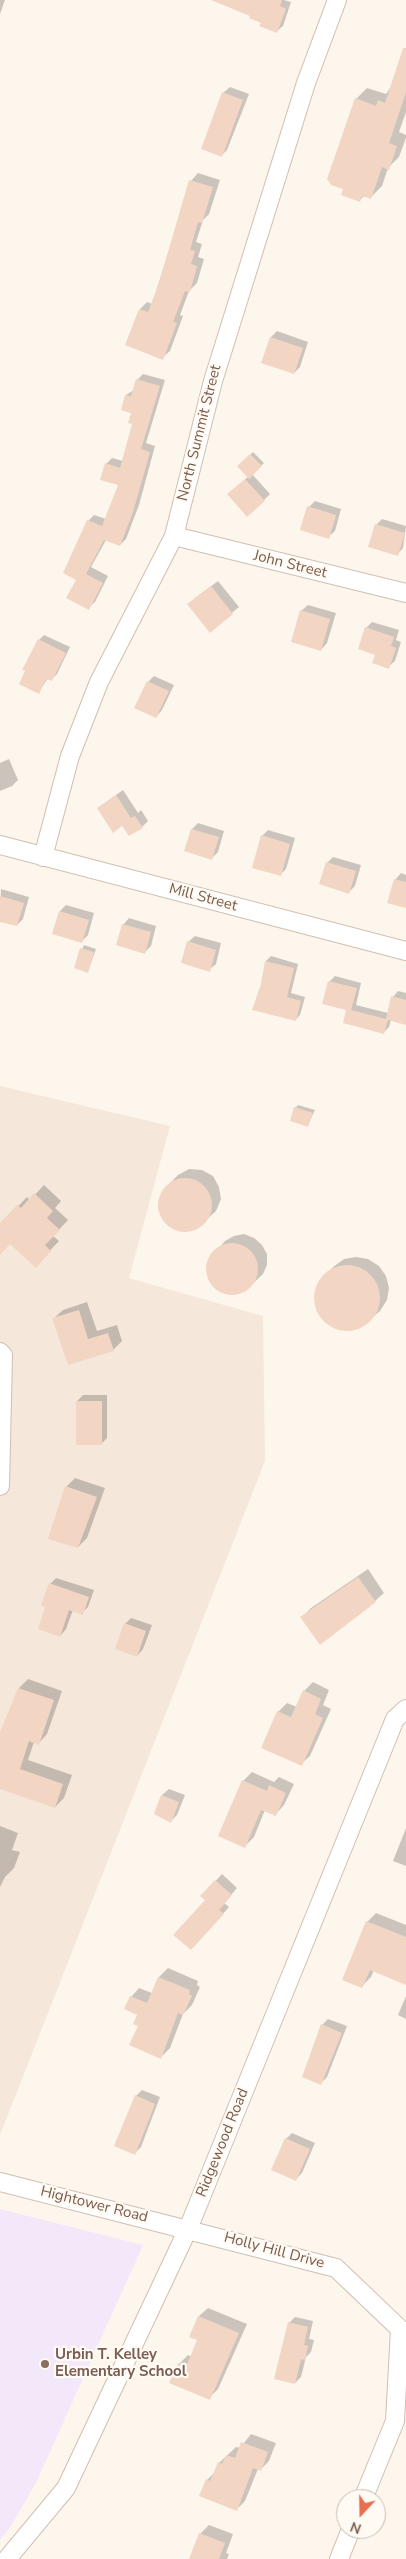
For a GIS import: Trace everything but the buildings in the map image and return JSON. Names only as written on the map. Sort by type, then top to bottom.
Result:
[{"type":"street","name":"North Summit Street","points":[[43,856],[70,756],[99,682],[174,536],[213,381],[306,82],[337,0]]},
{"type":"street","name":"John Street","points":[[174,536],[406,594]]},
{"type":"street","name":"Mill Street","points":[[0,845],[406,951]]},
{"type":"street","points":[[0,1352],[3,1355],[0,1486]]},
{"type":"street","name":"Ridgewood Road","points":[[8,2559],[66,2488],[188,2228],[395,1719],[406,1710]]},
{"type":"street","name":"Hightower Road","points":[[0,2182],[188,2228]]},
{"type":"street","name":"Holly Hill Drive","points":[[188,2228],[336,2268],[400,2329],[395,2421],[367,2489]]},
{"type":"street","points":[[339,2559],[347,2539]]},
{"type":"shaded area","points":[[0,1086],[170,1126],[129,1278],[263,1316],[265,1461],[0,2135]]},
{"type":"shaded area","name":"Urbin T. Kelley Elementary School","points":[[0,2209],[143,2245],[36,2483],[9,2529],[0,2540]]},
{"type":"place","name":"Urbin T. Kelley Elementary School","points":[[45,2364]]}]
